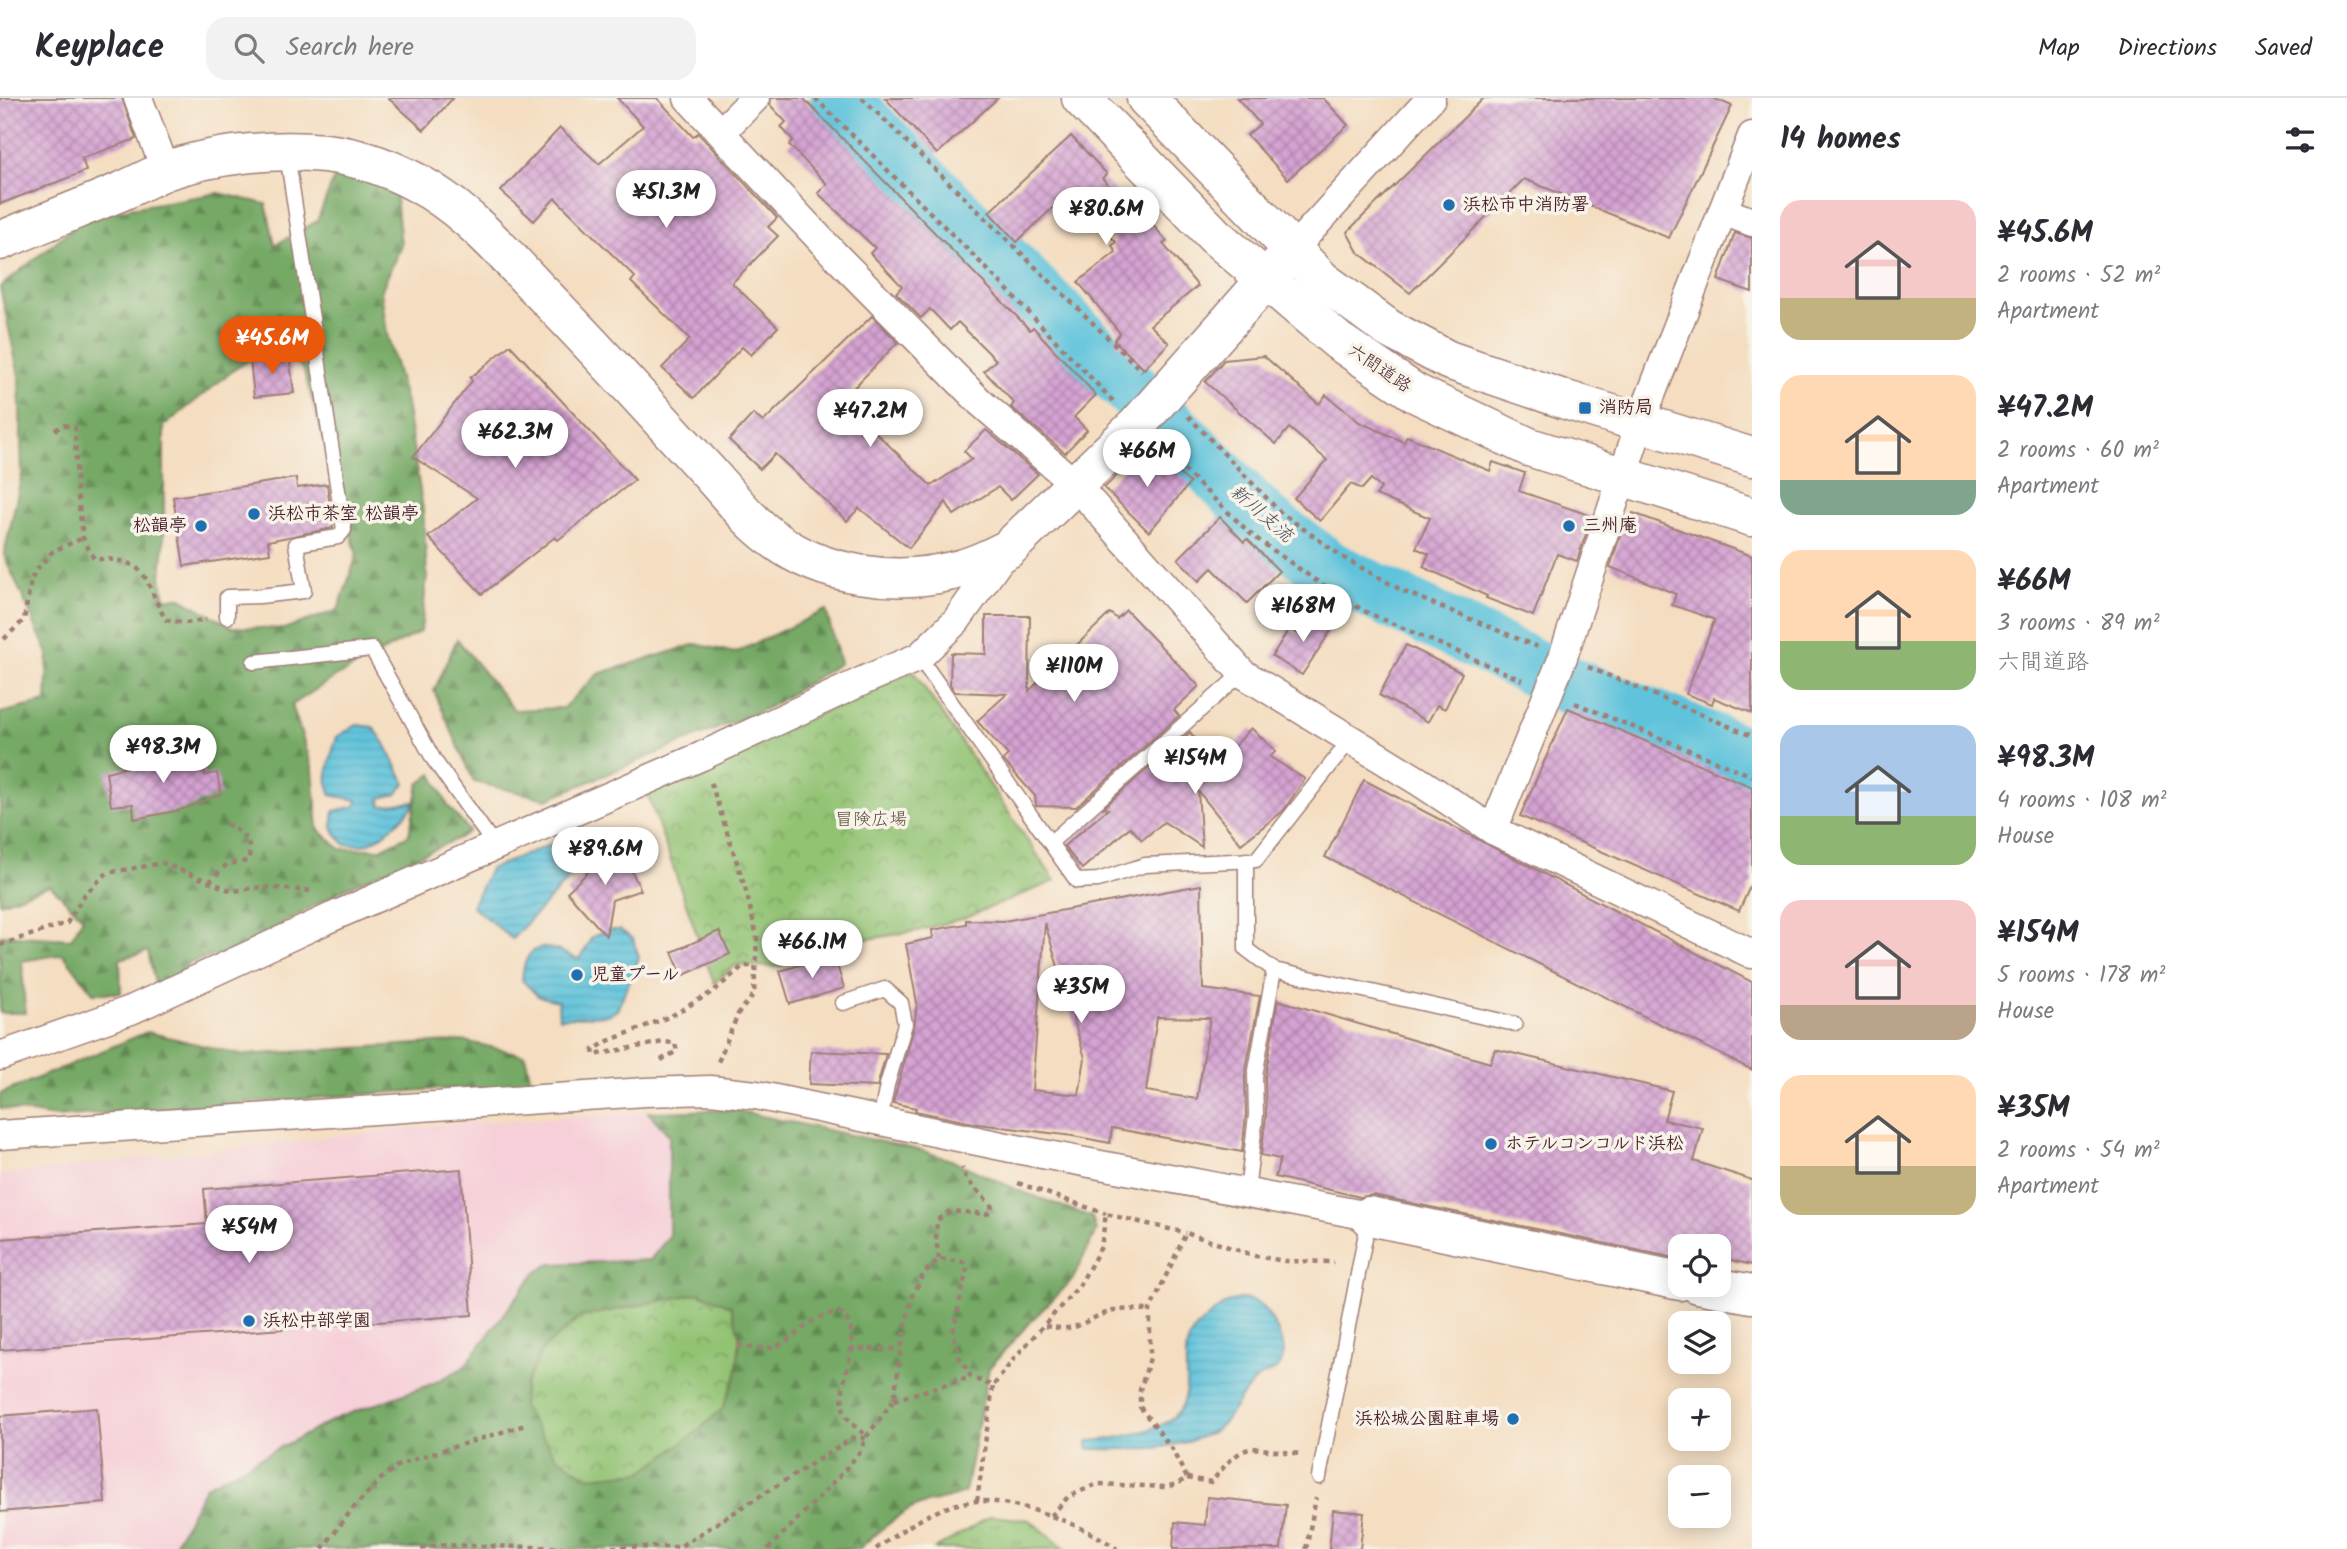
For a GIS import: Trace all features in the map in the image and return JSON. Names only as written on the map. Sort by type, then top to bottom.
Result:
[{"type":"street","points":[[138,98],[166,171]]},
{"type":"street","points":[[688,98],[834,254],[981,403],[1075,484],[1242,673],[1493,830],[1752,954]]},
{"type":"street","points":[[721,132],[755,98]]},
{"type":"street","name":"六間道路","points":[[1081,98],[1190,212],[1264,280],[1338,341],[1415,394],[1529,447],[1752,517]]},
{"type":"street","points":[[1146,98],[1322,280],[1389,329],[1448,360],[1752,457]]},
{"type":"street","points":[[0,1056],[131,1010],[332,917],[702,756],[919,657],[956,621],[1007,549],[1136,426],[1264,280],[1430,98]]},
{"type":"street","points":[[1493,830],[1563,657],[1640,423],[1752,136]]},
{"type":"street","points":[[0,241],[166,171],[227,158],[286,152],[327,153],[381,167],[432,192],[453,206],[502,251],[773,540],[820,565],[847,572],[915,576],[954,571],[1007,549]]},
{"type":"street","points":[[1723,211],[1752,222]]},
{"type":"street","points":[[0,1135],[645,1092],[710,1090],[756,1095],[957,1137],[1369,1216],[1668,1278]]},
{"type":"street","points":[[1731,1290],[1752,1294]]},
{"type":"lane","points":[[226,617],[227,597],[303,591],[296,544],[338,537],[344,530],[286,152]]},
{"type":"lane","points":[[254,662],[372,649],[435,760],[490,839],[498,845]]},
{"type":"lane","points":[[919,657],[1077,881],[1098,880],[1145,865],[1256,860],[1351,739]]},
{"type":"lane","points":[[1051,842],[1242,673]]},
{"type":"lane","points":[[1246,860],[1246,949],[1274,970],[1515,1024]]},
{"type":"lane","points":[[1247,1192],[1255,1115],[1255,1076],[1274,970]]},
{"type":"lane","points":[[843,1003],[885,989],[901,1003],[905,1024],[887,1085],[880,1121]]},
{"type":"lane","points":[[1320,1477],[1369,1216]]},
{"type":"path","points":[[55,430],[64,425],[75,428],[77,490],[83,538],[94,559],[119,558],[142,570],[166,620],[186,623],[226,617]]},
{"type":"path","points":[[4,639],[24,620],[31,579],[37,569],[53,551],[83,538]]},
{"type":"path","points":[[1563,657],[1752,736]]},
{"type":"path","points":[[1549,692],[1752,776]]},
{"type":"path","points":[[702,756],[745,887],[757,937],[754,994],[738,1014],[710,1090]]},
{"type":"path","points":[[209,883],[226,864],[248,861],[251,849],[245,836],[223,822]]},
{"type":"path","points":[[0,945],[67,923],[85,894],[107,873],[163,863],[232,891],[263,887],[323,891],[332,917]]},
{"type":"path","points":[[660,1060],[677,1051],[675,1043],[663,1042],[594,1055],[593,1050],[608,1041],[671,1016],[714,990],[743,966],[755,966]]},
{"type":"path","points":[[939,1259],[937,1220],[950,1211],[987,1214],[992,1210],[966,1179],[956,1149],[957,1137]]},
{"type":"path","points":[[1016,1182],[1106,1214],[1186,1233],[1255,1256],[1284,1261],[1334,1262]]},
{"type":"path","points":[[977,1501],[993,1386],[1079,1286],[1101,1247],[1106,1214]]},
{"type":"path","points":[[1186,1233],[1150,1310],[1150,1358],[1140,1390],[1140,1407],[1170,1446],[1187,1478]]},
{"type":"path","points":[[768,1549],[837,1479],[859,1453],[867,1437],[894,1401],[912,1296],[924,1273],[939,1259],[964,1262],[967,1268],[953,1332],[960,1358],[971,1377],[993,1386]]},
{"type":"path","points":[[1045,1326],[1075,1328],[1115,1310],[1150,1310]]},
{"type":"path","points":[[738,1345],[751,1348],[776,1347],[825,1314],[842,1314],[851,1326],[850,1349],[843,1384],[843,1408],[853,1426],[867,1437]]},
{"type":"path","points":[[850,1349],[901,1349]]},
{"type":"path","points":[[894,1401],[971,1377]]},
{"type":"path","points":[[322,1549],[353,1508],[397,1466],[525,1425]]},
{"type":"path","points":[[421,1549],[436,1545],[680,1548],[853,1438],[867,1437]]},
{"type":"path","points":[[1051,1516],[1068,1497],[1097,1484],[1166,1487],[1187,1478],[1211,1482],[1238,1452],[1253,1448],[1323,1457]]},
{"type":"path","points":[[1306,1549],[1320,1477]]},
{"type":"path","points":[[876,1549],[926,1516],[977,1501],[1015,1506],[1051,1516],[1104,1539],[1117,1549]]},
{"type":"shaded area","name":"浜松中部学園","points":[[648,1112],[669,1134],[669,1237],[650,1260],[550,1264],[535,1273],[463,1368],[432,1384],[176,1541],[178,1549],[0,1549],[0,1175],[437,1125]]},
{"type":"green space","points":[[337,171],[395,189],[401,245],[381,291],[387,334],[406,403],[423,509],[427,575],[421,631],[337,676],[292,705],[313,770],[318,829],[340,849],[381,849],[409,835],[419,784],[432,774],[448,806],[469,831],[459,838],[344,889],[236,950],[188,963],[166,991],[156,988],[148,951],[120,959],[121,993],[93,993],[63,954],[22,961],[25,1013],[0,1013],[0,935],[71,939],[83,918],[50,885],[0,903],[0,713],[46,702],[48,654],[4,555],[22,474],[19,376],[0,287],[89,215],[219,193],[266,204],[275,245],[317,221]],"holes":[[[276,344],[303,368],[357,555],[338,610],[284,629],[232,627],[181,598],[165,598],[161,577],[164,543],[164,426],[235,369]]]},
{"type":"green space","points":[[826,610],[840,663],[769,707],[547,799],[474,782],[434,691],[457,639],[514,710],[563,708],[598,674],[696,644],[735,653]]},
{"type":"green space","name":"冒険広場","points":[[913,671],[1055,881],[964,918],[917,931],[868,939],[779,967],[736,965],[714,983],[647,793]]},
{"type":"green space","points":[[147,1032],[242,1055],[465,1041],[525,1055],[533,1089],[438,1089],[55,1117],[0,1108],[0,1094]]},
{"type":"green space","points":[[734,1110],[920,1150],[1092,1217],[1096,1231],[1073,1279],[989,1368],[965,1492],[917,1506],[887,1525],[859,1549],[178,1549],[176,1541],[206,1486],[337,1418],[432,1384],[463,1368],[535,1273],[550,1264],[650,1260],[669,1236],[669,1135],[648,1112]]},
{"type":"green space","points":[[699,1293],[731,1306],[740,1338],[736,1375],[723,1408],[693,1435],[642,1472],[588,1477],[556,1456],[522,1406],[525,1384],[543,1349],[581,1317]]},
{"type":"green space","points":[[991,1516],[1030,1520],[1065,1549],[935,1549]]},
{"type":"water","points":[[357,725],[373,727],[384,742],[405,783],[397,794],[380,798],[381,806],[414,802],[394,826],[362,845],[344,844],[332,828],[334,811],[356,806],[357,800],[331,795],[328,781],[337,737]]},
{"type":"water","points":[[574,835],[593,853],[512,939],[472,906],[490,869]]},
{"type":"water","name":"児童プール","points":[[608,930],[620,930],[633,939],[639,958],[617,1010],[608,1015],[559,1018],[558,1001],[538,996],[522,980],[528,957],[533,951],[548,948],[577,959],[582,956],[592,937]]},
{"type":"water","points":[[1240,1299],[1254,1301],[1267,1313],[1277,1330],[1283,1356],[1279,1366],[1258,1378],[1249,1387],[1217,1429],[1181,1444],[1150,1448],[1088,1449],[1088,1441],[1146,1431],[1168,1422],[1175,1416],[1185,1398],[1187,1347],[1192,1334],[1218,1309]]},
{"type":"building","points":[[0,98],[122,98],[136,139],[82,158],[86,171],[0,204]]},
{"type":"building","points":[[388,98],[453,98],[424,130]]},
{"type":"building","points":[[617,98],[657,98],[693,137],[698,133],[777,218],[768,227],[778,236],[732,283],[778,327],[751,355],[742,347],[694,398],[662,368],[690,339],[631,282],[635,277],[555,198],[534,221],[501,191],[560,128],[599,164],[643,126]]},
{"type":"building","points":[[771,98],[803,98],[1030,330],[1033,327],[1096,395],[1074,417],[1087,430],[1065,453],[1011,407],[1014,403],[984,371],[996,360],[958,322],[950,330],[930,309],[921,318],[896,293],[902,286],[870,253],[875,248],[818,193],[827,184],[789,145],[793,140],[781,127],[786,122],[770,105]]},
{"type":"building","points":[[885,98],[998,98],[937,154]]},
{"type":"building","points":[[1237,98],[1323,98],[1348,125],[1288,179],[1247,135],[1260,124]]},
{"type":"building","points":[[1484,98],[1713,98],[1732,106],[1669,238],[1524,179],[1410,293],[1358,252],[1347,232]]},
{"type":"building","points":[[1071,136],[1107,174],[1102,178],[1142,221],[1146,217],[1167,241],[1163,244],[1198,286],[1150,325],[1169,343],[1144,369],[1114,340],[1120,333],[1078,282],[1116,252],[1112,246],[1116,242],[1077,201],[1075,204],[1066,195],[1017,242],[989,212]]},
{"type":"building","points":[[1735,233],[1752,238],[1752,292],[1718,280]]},
{"type":"building","points":[[872,316],[898,342],[842,400],[931,486],[972,459],[964,451],[986,430],[1038,474],[1011,500],[998,487],[954,515],[946,502],[909,548],[859,508],[847,521],[775,454],[760,469],[729,440],[753,414],[763,422]]},
{"type":"building","points":[[510,345],[635,480],[558,540],[555,537],[482,594],[428,537],[477,498],[413,457],[472,381],[470,378]]},
{"type":"building","points":[[289,355],[294,393],[254,397],[250,359]]},
{"type":"building","points":[[1264,356],[1319,404],[1326,395],[1359,422],[1404,442],[1407,436],[1490,471],[1493,462],[1525,473],[1519,491],[1592,516],[1577,561],[1557,554],[1533,616],[1486,598],[1487,596],[1423,567],[1429,554],[1416,548],[1430,518],[1376,495],[1381,488],[1371,479],[1362,489],[1351,484],[1320,521],[1294,498],[1327,460],[1289,428],[1276,444],[1205,382],[1224,360]]},
{"type":"building","points":[[1143,450],[1166,471],[1170,466],[1190,483],[1149,532],[1104,488]]},
{"type":"building","name":"浜松市茶室 松韻亭","points":[[296,478],[297,488],[327,484],[333,528],[268,541],[270,553],[184,566],[173,497]]},
{"type":"building","points":[[1633,513],[1752,556],[1752,713],[1714,698],[1712,704],[1686,694],[1713,619],[1672,605],[1676,594],[1610,567],[1623,527],[1627,528]]},
{"type":"building","points":[[1220,517],[1244,542],[1247,539],[1279,571],[1247,603],[1212,568],[1199,581],[1178,559]]},
{"type":"building","points":[[1126,610],[1199,686],[1174,710],[1179,716],[1076,807],[1036,806],[1035,796],[1003,760],[1008,755],[977,721],[1007,694],[955,692],[950,684],[951,653],[986,654],[986,616],[1030,616],[1029,691],[1110,613],[1117,619]]},
{"type":"building","points":[[1312,613],[1334,626],[1302,675],[1272,656],[1289,629],[1299,634]]},
{"type":"building","points":[[1406,645],[1462,673],[1445,709],[1437,705],[1428,722],[1379,695]]},
{"type":"building","points":[[1568,708],[1752,787],[1752,882],[1739,911],[1520,816]]},
{"type":"building","points":[[1251,728],[1276,751],[1270,757],[1305,779],[1283,811],[1241,844],[1198,791],[1202,847],[1164,822],[1142,840],[1130,827],[1082,869],[1064,846],[1190,732],[1216,767]]},
{"type":"building","points":[[200,750],[205,775],[217,773],[221,794],[181,810],[134,819],[133,804],[111,806],[106,772]]},
{"type":"building","points":[[1364,780],[1752,982],[1752,1070],[1325,857]]},
{"type":"building","points":[[618,844],[641,890],[612,900],[606,936],[567,892]]},
{"type":"building","points":[[1201,885],[1203,989],[1260,996],[1245,1075],[1246,1115],[1242,1152],[1112,1128],[1110,1143],[978,1124],[915,1111],[916,1108],[893,1103],[914,1027],[917,1003],[906,944],[933,938],[932,930],[966,924],[966,920],[1004,921]],"holes":[[[1045,923],[1085,1058],[1079,1095],[1032,1090]],[[1157,1017],[1210,1018],[1197,1099],[1146,1091]]]},
{"type":"building","points":[[719,931],[730,954],[682,976],[672,952]]},
{"type":"building","points":[[834,955],[844,988],[790,1004],[780,971]]},
{"type":"building","name":"ホテルコンコルド浜松","points":[[1278,1000],[1490,1063],[1495,1049],[1672,1091],[1664,1120],[1703,1128],[1694,1161],[1752,1180],[1752,1265],[1731,1260],[1731,1234],[1668,1234],[1668,1256],[1373,1195],[1360,1197],[1275,1177],[1280,1159],[1261,1155],[1266,1116],[1265,1077]]},
{"type":"building","points":[[811,1051],[886,1054],[877,1087],[809,1084]]},
{"type":"building","points":[[461,1169],[472,1315],[0,1350],[0,1239],[207,1224],[204,1189]]},
{"type":"building","points":[[97,1408],[105,1503],[0,1512],[0,1416]]},
{"type":"building","points":[[1207,1497],[1286,1505],[1281,1549],[1173,1549],[1175,1522],[1205,1525]]},
{"type":"building","points":[[1333,1510],[1364,1513],[1360,1549],[1329,1549]]},
{"type":"waterway","name":"新川支流","points":[[839,98],[1265,522],[1330,570],[1573,687],[1752,758]]},
{"type":"place","name":"浜松市中消防署","points":[[1449,205]]},
{"type":"place","name":"消防局","points":[[1585,408]]},
{"type":"place","name":"浜松市茶室 松韻亭","points":[[254,514]]},
{"type":"place","name":"松韻亭","points":[[201,526]]},
{"type":"place","name":"三州庵","points":[[1569,526]]},
{"type":"place","name":"児童プール","points":[[577,975]]},
{"type":"place","name":"ホテルコンコルド浜松","points":[[1491,1144]]},
{"type":"place","name":"浜松中部学園","points":[[249,1321]]},
{"type":"place","name":"浜松城公園駐車場","points":[[1513,1419]]}]
